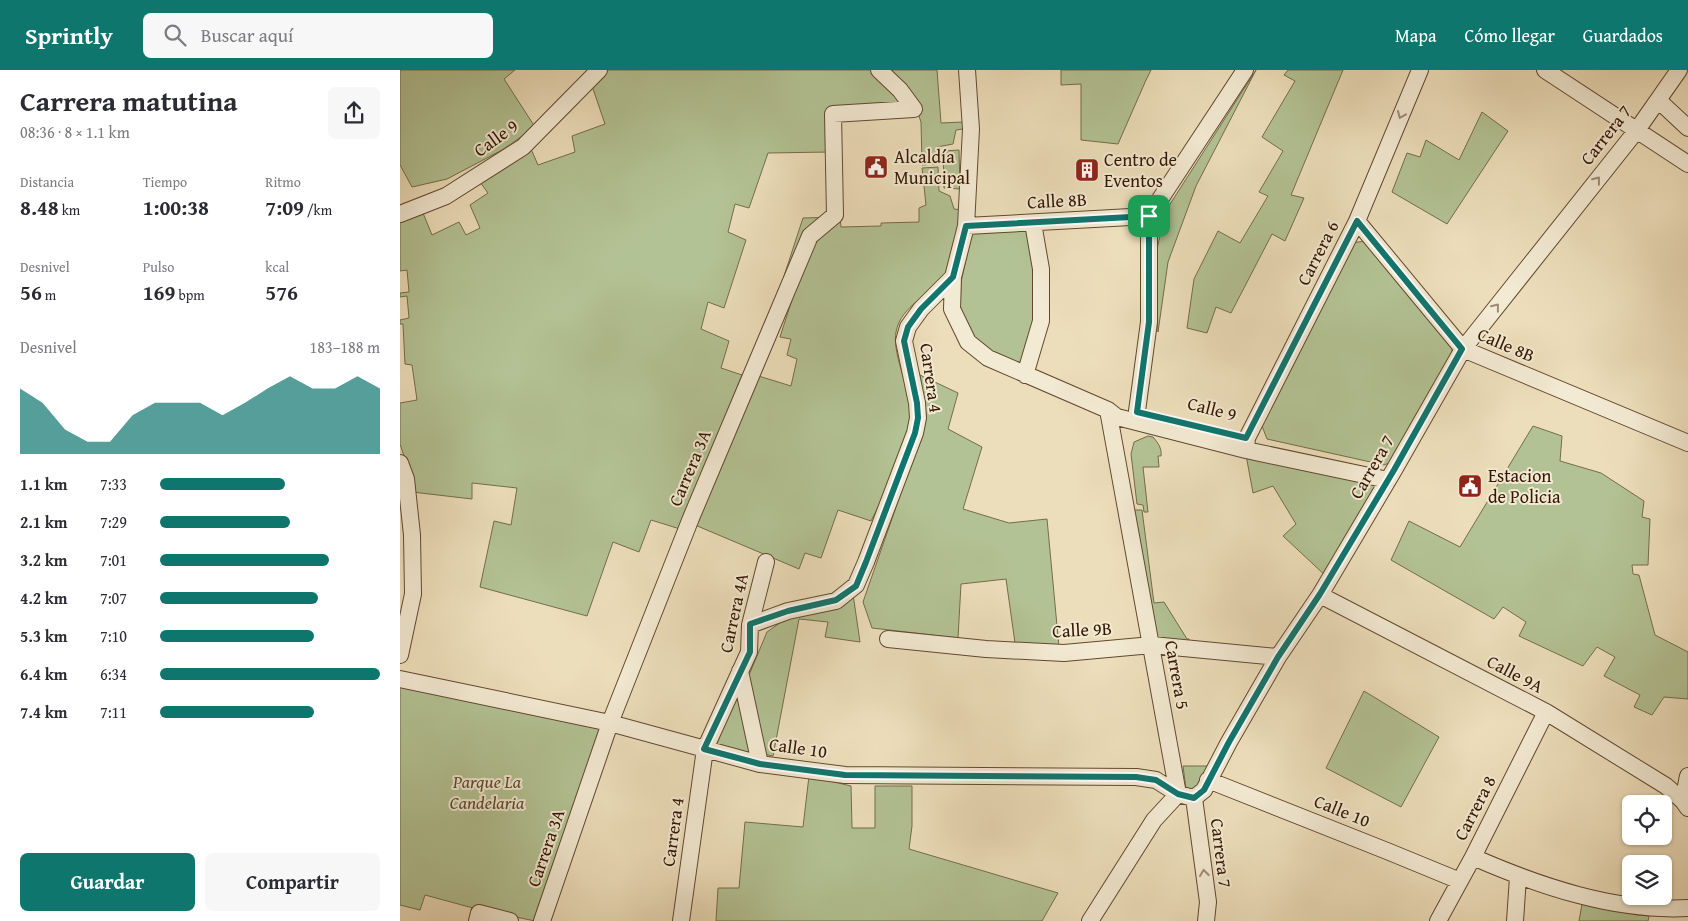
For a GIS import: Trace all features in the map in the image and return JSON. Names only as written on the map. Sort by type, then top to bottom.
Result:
[{"type":"street","name":"Calle 9","points":[[400,214],[446,196],[523,147],[599,70]]},
{"type":"street","name":"Carrera 3A","points":[[542,921],[610,724],[691,518],[810,236],[835,215],[834,114],[914,109],[900,90],[879,70]]},
{"type":"street","points":[[953,277],[966,226],[971,129],[967,70]]},
{"type":"street","points":[[1137,412],[1149,322],[1149,216],[1245,70]]},
{"type":"street","name":"Carrera 6","points":[[1246,444],[1357,221],[1420,70]]},
{"type":"street","points":[[1545,70],[1688,164]]},
{"type":"street","name":"Carrera 7","points":[[1206,921],[1208,902],[1194,798],[1204,790],[1278,657],[1320,594],[1391,475],[1462,349],[1636,130],[1680,70]]},
{"type":"street","points":[[1658,100],[1688,128]]},
{"type":"street","name":"Calle 8B","points":[[966,226],[1149,216]]},
{"type":"street","name":"Calle 8B","points":[[1357,221],[1462,349],[1688,443]]},
{"type":"street","points":[[1025,375],[1041,321],[1041,269],[1033,223]]},
{"type":"street","name":"Calle 9","points":[[953,277],[952,309],[968,342],[988,358],[1108,410],[1117,417],[1391,475]]},
{"type":"street","name":"Carrera 4","points":[[750,624],[788,611],[836,600],[856,586],[915,433],[918,418],[917,403],[904,341],[908,327],[921,309],[953,277]]},
{"type":"street","name":"Calle 9","points":[[1108,410],[1119,406],[1246,444]]},
{"type":"street","name":"Carrera 5","points":[[1108,410],[1178,794]]},
{"type":"street","points":[[400,463],[406,479],[412,535],[414,594],[400,656]]},
{"type":"street","name":"Carrera 4A","points":[[704,749],[750,652],[750,624],[766,562]]},
{"type":"street","name":"Calle 9A","points":[[1320,594],[1546,712],[1666,786],[1686,805]]},
{"type":"street","name":"Calle 9B","points":[[888,639],[986,649],[1064,654],[1152,645],[1278,657]]},
{"type":"street","name":"Carrera 4A","points":[[740,671],[760,764]]},
{"type":"street","name":"Calle 10","points":[[400,679],[610,724],[760,764],[845,775],[1136,777],[1156,780],[1178,794],[1194,798]]},
{"type":"street","name":"Carrera 8","points":[[1438,921],[1473,858],[1546,712]]},
{"type":"street","name":"Carrera 4","points":[[681,921],[704,749]]},
{"type":"street","points":[[1686,805],[1688,776]]},
{"type":"street","name":"Calle 10","points":[[1208,780],[1460,882]]},
{"type":"street","points":[[1090,921],[1154,820],[1178,794]]},
{"type":"street","points":[[1473,858],[1518,877],[1608,903],[1668,909],[1688,908]]},
{"type":"street","points":[[1515,921],[1518,877]]},
{"type":"street","points":[[478,917],[510,921]]},
{"type":"green space","points":[[400,70],[515,70],[504,79],[535,127],[504,149],[447,179],[412,187],[400,165]]},
{"type":"green space","points":[[603,70],[873,70],[907,107],[831,111],[830,152],[768,153],[749,208],[735,204],[728,232],[746,240],[724,308],[708,302],[701,329],[729,341],[721,368],[742,375],[680,529],[651,520],[639,552],[613,542],[587,616],[480,587],[494,521],[511,525],[517,488],[472,483],[472,499],[412,492],[409,471],[400,444],[400,403],[417,400],[412,365],[405,364],[403,324],[400,324],[400,320],[409,318],[407,296],[400,297],[400,293],[409,292],[407,270],[400,271],[400,219],[423,213],[432,235],[459,222],[466,235],[480,228],[470,205],[488,193],[480,182],[531,149],[538,165],[575,152],[572,136],[605,124],[591,83]]},
{"type":"green space","points":[[883,70],[937,70],[941,123],[963,122],[963,129],[956,130],[953,144],[937,147],[937,164],[922,165],[921,122],[915,105]]},
{"type":"green space","points":[[1061,70],[1151,70],[1118,144],[1081,140],[1081,84],[1061,85]]},
{"type":"green space","points":[[1256,70],[1196,186],[1168,262],[1158,332],[1155,259],[1165,212]]},
{"type":"green space","points":[[1288,70],[1343,70],[1291,195],[1304,198],[1285,241],[1272,234],[1231,313],[1216,307],[1207,333],[1187,328],[1194,279],[1218,231],[1240,243],[1268,196],[1259,192],[1283,151],[1262,137],[1295,81],[1284,75]]},
{"type":"green space","points":[[1482,112],[1508,131],[1447,224],[1392,192],[1407,153],[1420,157],[1426,140],[1459,160]]},
{"type":"green space","points":[[959,150],[960,189],[944,188],[943,151]]},
{"type":"green space","points":[[938,167],[939,191],[950,196],[954,209],[963,210],[945,276],[910,308],[899,323],[896,332],[896,348],[910,403],[910,416],[904,447],[898,464],[871,521],[838,510],[821,558],[805,553],[799,569],[695,525],[752,374],[791,386],[797,359],[787,355],[791,339],[780,337],[798,281],[784,276],[803,218],[840,217],[841,227],[881,226],[881,223],[919,222],[919,208],[926,205],[922,168]]},
{"type":"green space","points":[[1030,230],[1037,321],[1023,367],[991,352],[972,337],[960,315],[961,282],[972,233]]},
{"type":"green space","points":[[1366,241],[1453,345],[1451,356],[1397,460],[1384,465],[1267,439],[1262,426],[1350,243]]},
{"type":"green space","points":[[920,375],[958,393],[948,429],[982,447],[963,509],[1009,523],[1047,519],[1059,647],[1015,643],[1006,579],[961,584],[958,638],[872,628],[863,602],[920,438],[926,415]]},
{"type":"green space","points":[[1533,426],[1562,436],[1560,461],[1601,473],[1644,501],[1642,517],[1650,519],[1648,565],[1632,565],[1633,574],[1639,575],[1655,635],[1688,652],[1688,699],[1664,697],[1652,715],[1634,707],[1640,695],[1604,676],[1615,657],[1597,647],[1583,666],[1519,636],[1526,622],[1503,607],[1494,619],[1391,560],[1409,521],[1460,547]]},
{"type":"green space","points":[[1148,436],[1153,437],[1158,444],[1161,456],[1158,456],[1159,467],[1143,467],[1148,512],[1144,512],[1143,505],[1137,504],[1131,454],[1134,442]]},
{"type":"green space","points":[[1246,455],[1379,482],[1328,578],[1283,536],[1296,524],[1273,486],[1253,493]]},
{"type":"green space","points":[[1134,510],[1142,510],[1154,603],[1164,602],[1187,639],[1189,639],[1188,647],[1155,644]]},
{"type":"green space","points":[[853,594],[860,642],[825,637],[828,622],[799,619],[773,756],[763,754],[749,675],[767,632],[791,615]]},
{"type":"green space","name":"Parque La Candelaria","points":[[400,684],[602,728],[535,921],[473,908],[425,895],[420,910],[400,905]]},
{"type":"green space","points":[[739,688],[752,753],[716,746]]},
{"type":"green space","points":[[1364,691],[1439,737],[1401,807],[1326,768]]},
{"type":"green space","points":[[1183,766],[1208,766],[1201,788],[1186,789]]},
{"type":"green space","points":[[809,776],[851,786],[852,828],[875,828],[875,786],[912,786],[912,826],[909,849],[1058,893],[1042,921],[716,921],[718,888],[739,888],[745,822],[803,827]]},
{"type":"green space","points":[[1582,904],[1649,916],[1648,921],[1579,921]]},
{"type":"place","name":"Alcaldía Municipal","points":[[876,167]]},
{"type":"place","name":"Centro de Eventos","points":[[1087,170]]},
{"type":"place","name":"Estacion de Policia","points":[[1470,486]]},
{"type":"route","points":[[1149,216],[1149,322],[1137,412],[1246,438],[1357,221],[1462,349],[1394,470],[1320,594],[1278,657],[1204,790],[1194,798],[1178,794],[1156,780],[1136,777],[845,775],[760,764],[704,749],[750,652],[750,624],[788,611],[836,600],[856,586],[915,433],[918,418],[917,403],[904,341],[908,327],[921,309],[953,277],[966,226],[1149,216]]}]
